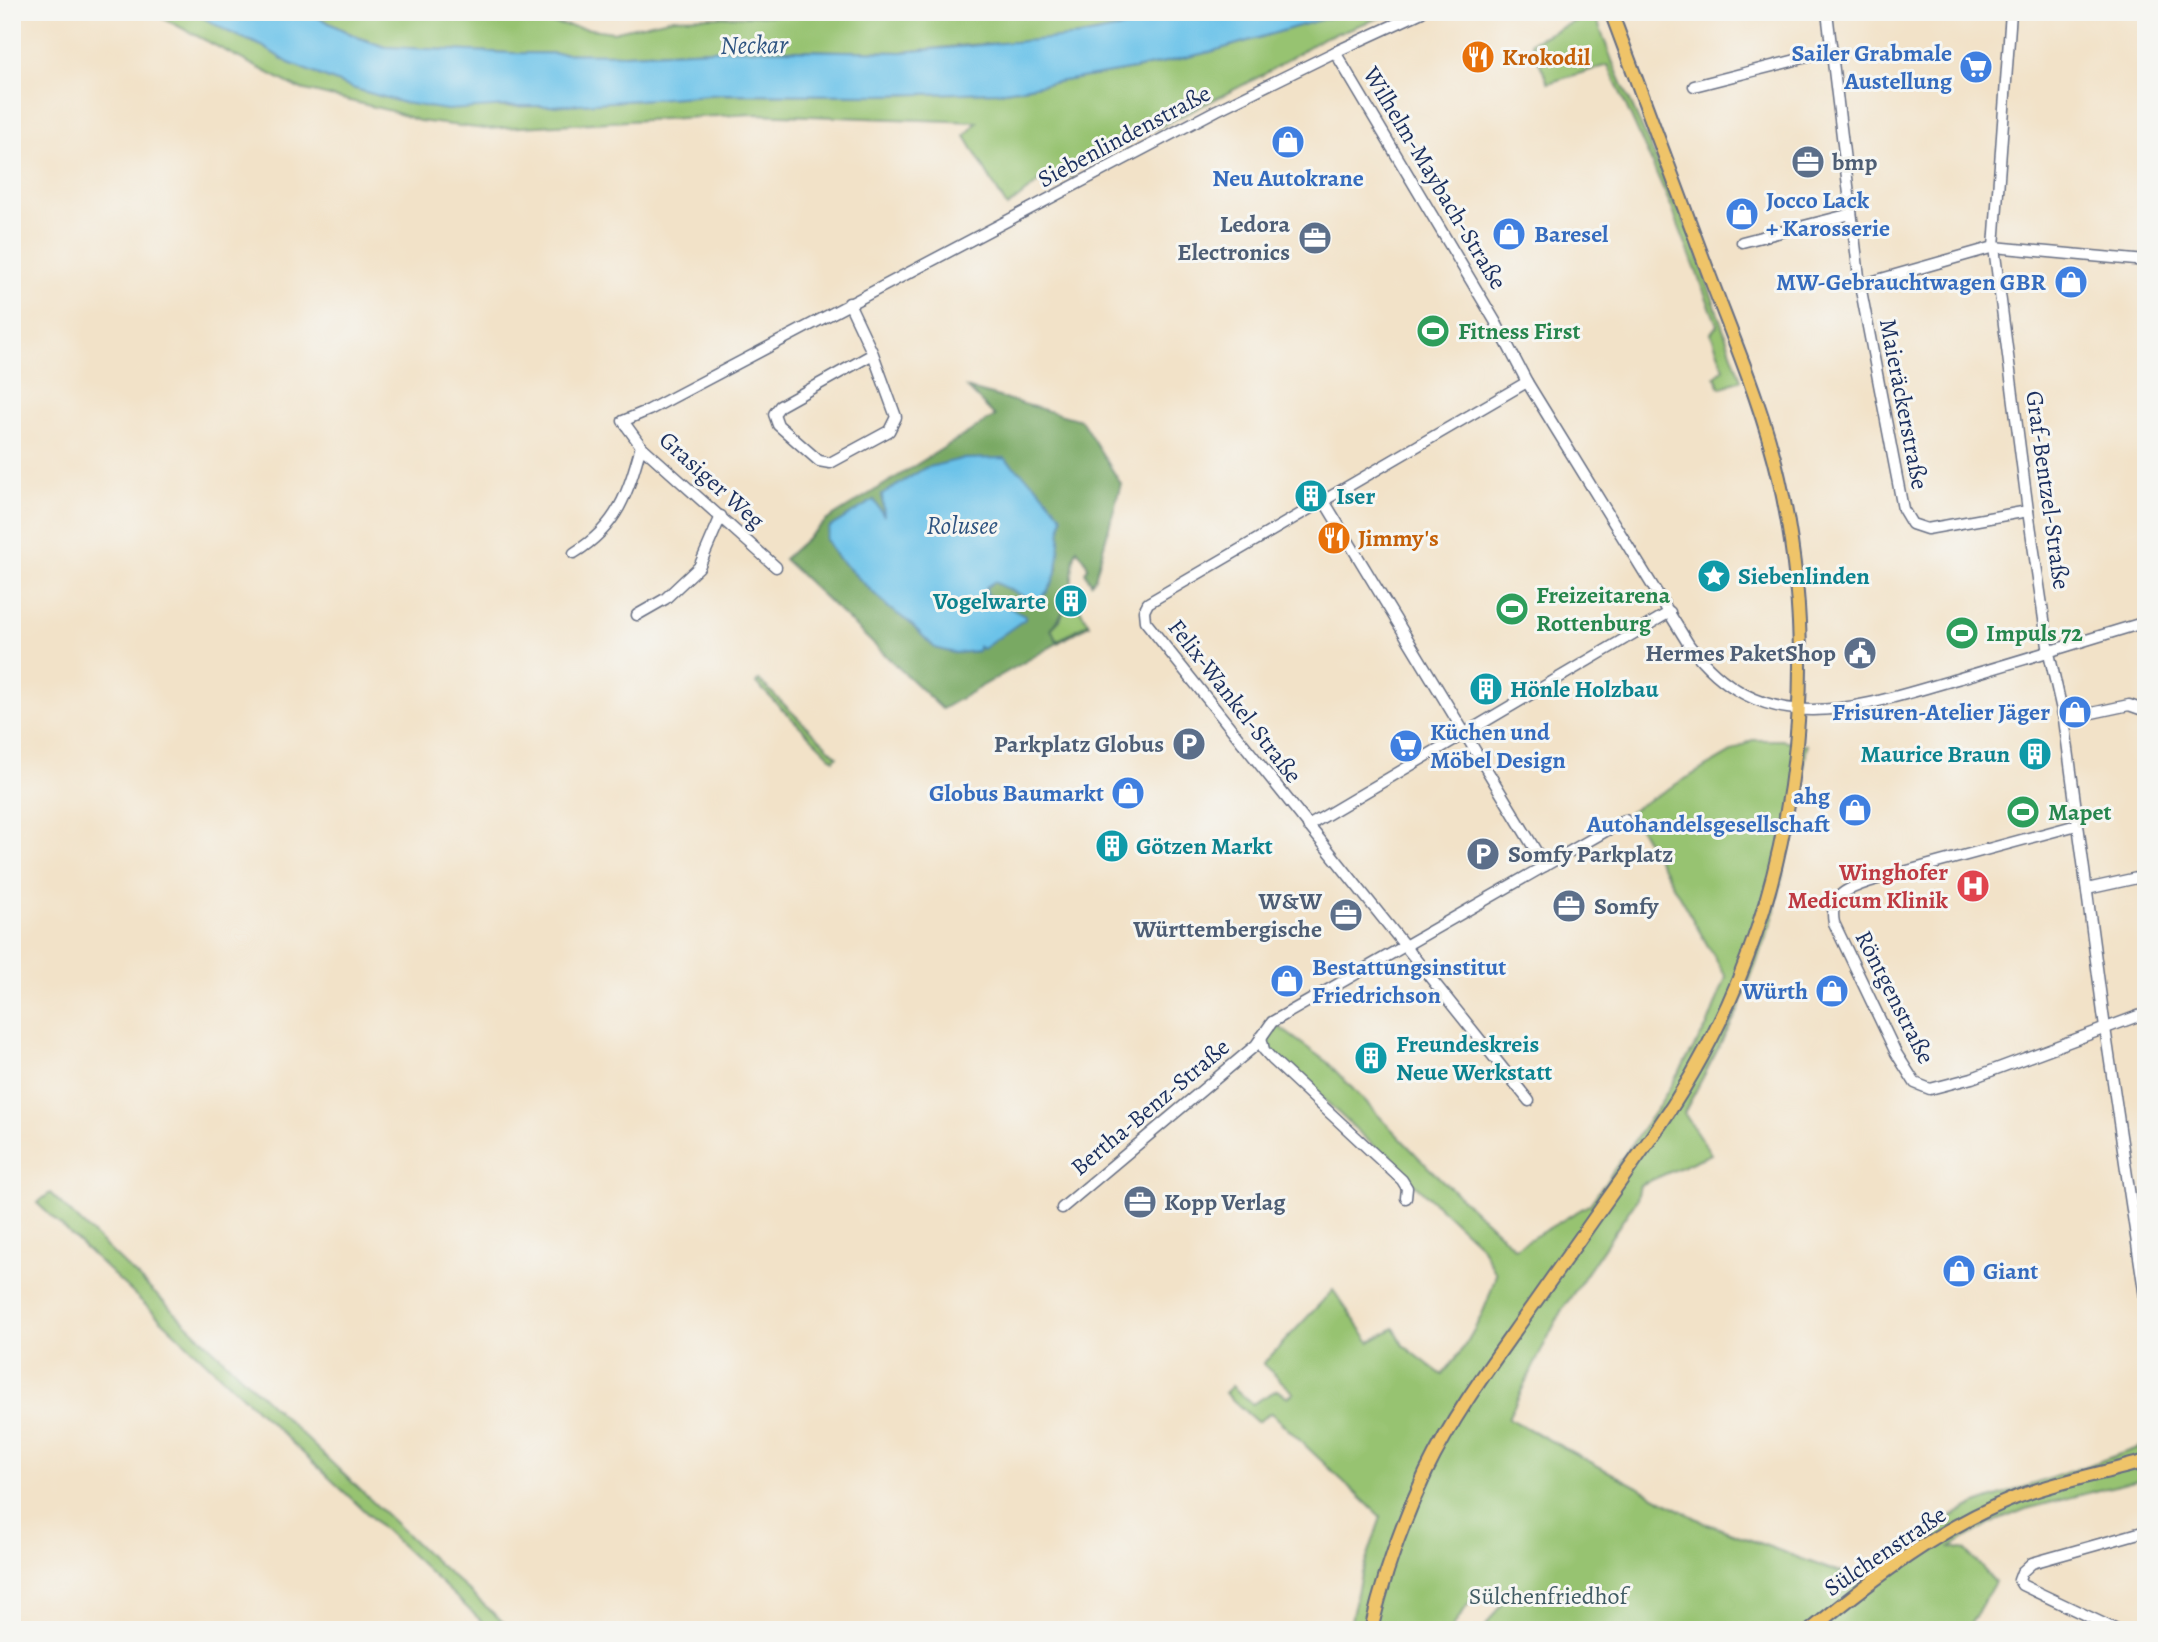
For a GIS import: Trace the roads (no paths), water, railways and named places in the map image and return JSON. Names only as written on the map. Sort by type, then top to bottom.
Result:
[{"type":"main road","points":[[1371,1630],[1382,1581],[1398,1537],[1428,1468],[1443,1441],[1495,1359],[1674,1105],[1722,1019],[1752,946],[1772,881],[1787,813],[1799,710],[1799,640],[1796,578],[1770,443],[1755,395],[1611,12]]},
{"type":"main road","name":"Sülchenstraße","points":[[1811,1630],[1867,1584],[1943,1532],[2018,1497],[2146,1461]]},
{"type":"street","name":"Siebenlindenstraße","points":[[623,421],[649,410],[1217,110],[1335,51],[1422,12]]},
{"type":"street","name":"Maieräckerstraße","points":[[1827,12],[1860,285],[1903,509],[1912,524],[1927,529],[2028,511]]},
{"type":"street","name":"Graf-Bentzel-Straße","points":[[2011,12],[1994,247],[2028,511],[2049,653],[2064,719],[2105,1028],[2146,1304]]},
{"type":"street","name":"Wilhelm-Maybach-Straße","points":[[1335,51],[1495,321],[1527,383],[1694,652],[1721,680],[1776,706],[1799,710],[1859,706],[2049,653],[2146,622]]},
{"type":"street","points":[[1694,86],[1831,51]]},
{"type":"street","points":[[1742,242],[1851,214]]},
{"type":"street","points":[[1860,285],[1994,247],[2146,261]]},
{"type":"street","points":[[849,303],[873,354],[897,417],[889,431],[830,463],[819,461],[778,425],[774,414],[780,405],[873,354]]},
{"type":"street","name":"Felix-Wankel-Straße","points":[[1527,383],[1148,603],[1144,611],[1145,621],[1529,1101]]},
{"type":"street","name":"Grasiger Weg","points":[[623,421],[641,446],[776,567]]},
{"type":"street","points":[[575,553],[594,541],[618,511],[632,481],[641,446]]},
{"type":"street","points":[[1324,501],[1545,866]]},
{"type":"street","points":[[637,615],[665,599],[699,566],[721,516]]},
{"type":"street","points":[[1308,826],[1670,612]]},
{"type":"street","points":[[2064,719],[2129,705],[2146,711]]},
{"type":"street","points":[[1406,947],[1625,820]]},
{"type":"street","name":"Röntgenstraße","points":[[2077,825],[1844,891],[1838,897],[1832,913],[1839,934],[1896,1053],[1915,1083],[1930,1089],[1972,1078],[2146,1013]]},
{"type":"street","points":[[2087,889],[2146,876]]},
{"type":"street","name":"Bertha-Benz-Straße","points":[[1062,1208],[1249,1051],[1272,1022],[1406,947]]},
{"type":"street","name":"Bertha-Benz-Straße","points":[[1262,1035],[1264,1050],[1272,1059],[1402,1180],[1407,1188],[1406,1198]]},
{"type":"street","points":[[2117,1630],[2022,1586],[2019,1580],[2022,1572],[2032,1563],[2146,1531]]},
{"type":"water","points":[[193,12],[307,12],[357,37],[385,47],[511,53],[625,54],[735,49],[902,52],[1080,36],[1136,25],[1166,12],[1347,12],[1210,52],[1134,69],[999,92],[881,95],[723,94],[447,110],[404,103],[352,88],[289,63],[262,46]]},
{"type":"water","name":"Rolusee","points":[[1004,458],[1037,486],[1062,516],[1055,575],[1051,586],[1035,602],[994,582],[986,587],[987,595],[1025,616],[1025,619],[984,648],[978,646],[978,651],[955,653],[935,648],[836,556],[826,539],[830,527],[874,500],[884,516],[882,495],[925,468],[961,459]]},
{"type":"place","name":"Krokodil","points":[[1478,57]]},
{"type":"place","name":"Sailer Grabmale Austellung","points":[[1976,67]]},
{"type":"place","name":"Neu Autokrane","points":[[1288,142]]},
{"type":"place","name":"bmp","points":[[1808,162]]},
{"type":"place","name":"Jocco Lack + Karosserie","points":[[1742,214]]},
{"type":"place","name":"Baresel","points":[[1509,234]]},
{"type":"place","name":"Ledora Electronics","points":[[1315,238]]},
{"type":"place","name":"MW-Gebrauchtwagen GBR","points":[[2071,282]]},
{"type":"place","name":"Fitness First","points":[[1433,331]]},
{"type":"place","name":"Iser","points":[[1311,496]]},
{"type":"place","name":"Jimmy's","points":[[1334,538]]},
{"type":"place","name":"Siebenlinden","points":[[1714,576]]},
{"type":"place","name":"Vogelwarte","points":[[1071,601]]},
{"type":"place","name":"Freizeitarena Rottenburg","points":[[1512,609]]},
{"type":"place","name":"Impuls 72","points":[[1962,633]]},
{"type":"place","name":"Hermes PaketShop","points":[[1860,653]]},
{"type":"place","name":"Hönle Holzbau","points":[[1486,689]]},
{"type":"place","name":"Frisuren-Atelier Jäger","points":[[2075,712]]},
{"type":"place","name":"Parkplatz Globus","points":[[1189,744]]},
{"type":"place","name":"Küchen und Möbel Design","points":[[1406,746]]},
{"type":"place","name":"Maurice Braun","points":[[2035,754]]},
{"type":"place","name":"Globus Baumarkt","points":[[1128,793]]},
{"type":"place","name":"ahg Autohandelsgesellschaft","points":[[1855,810]]},
{"type":"place","name":"Mapet","points":[[2023,812]]},
{"type":"place","name":"Götzen Markt","points":[[1112,846]]},
{"type":"place","name":"Somfy Parkplatz","points":[[1483,854]]},
{"type":"place","name":"Winghofer Medicum Klinik","points":[[1973,886]]},
{"type":"place","name":"Somfy","points":[[1569,906]]},
{"type":"place","name":"W&W Württembergische","points":[[1346,915]]},
{"type":"place","name":"Bestattungsinstitut Friedrichson","points":[[1287,981]]},
{"type":"place","name":"Würth","points":[[1832,991]]},
{"type":"place","name":"Freundeskreis Neue Werkstatt","points":[[1371,1058]]},
{"type":"place","name":"Kopp Verlag","points":[[1140,1202]]},
{"type":"place","name":"Giant","points":[[1959,1271]]},
{"type":"water label","name":"Neckar","points":[[754,45]]},
{"type":"park label","name":"Sülchenfriedhof","points":[[1548,1596]]}]
